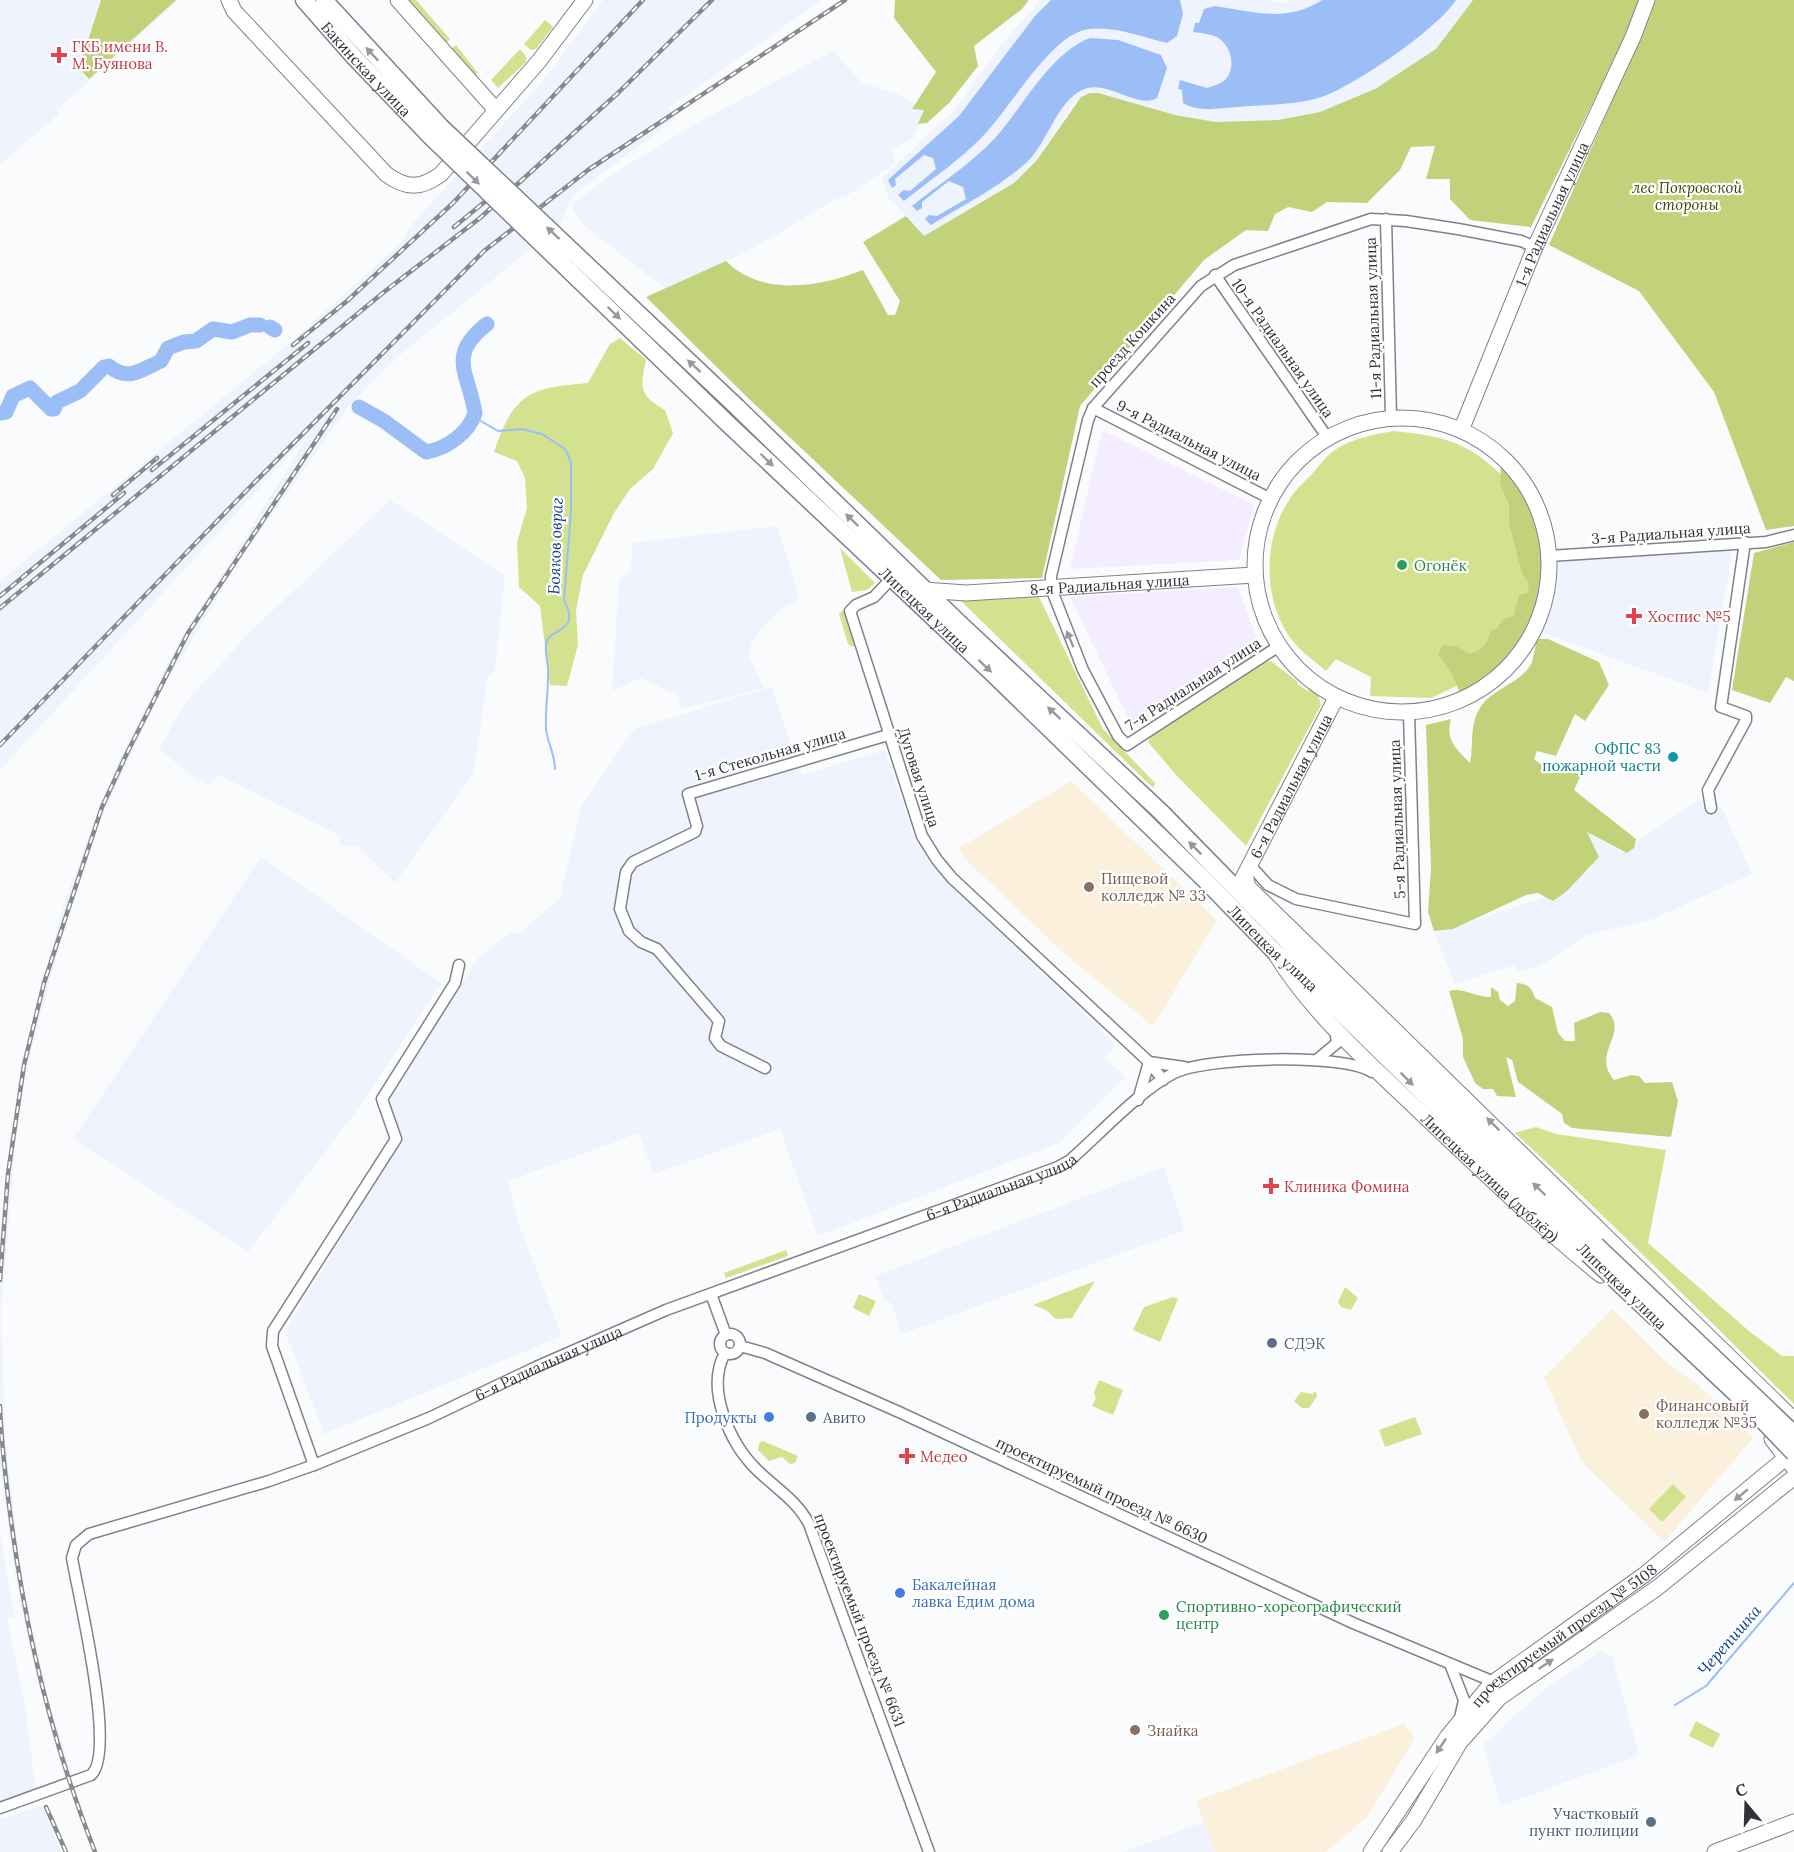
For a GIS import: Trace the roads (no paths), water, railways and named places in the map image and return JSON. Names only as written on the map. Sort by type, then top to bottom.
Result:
[{"type":"main road","points":[[229,0],[234,11],[386,174],[405,186],[429,183],[441,174],[539,61],[585,0]]},
{"type":"main road","name":"Бакинская улица","points":[[304,0],[355,58],[436,132]]},
{"type":"main road","name":"Бакинская улица","points":[[324,0],[436,132]]},
{"type":"main road","points":[[398,0],[496,110]]},
{"type":"main road","name":"1-я Радиальная улица","points":[[1461,428],[1534,247],[1633,37],[1647,0]]},
{"type":"main road","name":"Липецкая улица","points":[[436,132],[737,406],[924,590],[1161,812],[1244,876],[1285,937],[1367,1023],[1747,1404],[1792,1458]]},
{"type":"main road","name":"Липецкая улица","points":[[436,132],[724,420],[990,671],[1230,905],[1274,951],[1794,1434]]},
{"type":"main road","points":[[1391,416],[1441,422],[1461,428],[1493,448],[1528,485],[1539,512],[1549,556],[1546,598],[1535,630],[1503,674],[1458,701],[1408,713],[1369,708],[1336,698],[1301,674],[1276,648],[1260,606],[1254,575],[1258,542],[1271,499],[1327,437],[1353,426],[1391,416]]},
{"type":"main road","name":"8-я Радиальная улица","points":[[924,590],[966,593],[1254,575]]},
{"type":"main road","points":[[957,621],[958,603],[966,593]]},
{"type":"main road","name":"6-я Радиальная улица","points":[[1230,905],[1336,698]]},
{"type":"main road","name":"Липецкая улица (дублёр)","points":[[1244,876],[1248,887],[1330,970],[1590,1218],[1596,1251]]},
{"type":"main road","name":"Липецкая улица (дублёр)","points":[[1285,937],[1330,970]]},
{"type":"main road","name":"Липецкая улица (дублёр)","points":[[1274,951],[1288,975],[1335,1028],[1552,1236],[1596,1251],[1794,1420]]},
{"type":"main road","name":"проектируемый проезд № 5108","points":[[1371,1852],[1459,1722],[1491,1684],[1644,1575],[1792,1458]]},
{"type":"main road","name":"проектируемый проезд № 5108","points":[[1390,1852],[1414,1820],[1460,1742],[1499,1698],[1658,1588],[1794,1477]]},
{"type":"main road","points":[[1715,1852],[1794,1822]]},
{"type":"street","name":"проезд Кошкина","points":[[1127,745],[1112,728],[1092,689],[1051,588],[1051,576],[1068,500],[1093,408],[1194,294],[1215,275],[1234,265],[1362,220],[1386,219],[1479,233],[1521,241],[1534,247]]},
{"type":"street","name":"11-я Радиальная улица","points":[[1386,219],[1391,416]]},
{"type":"street","name":"10-я Радиальная улица","points":[[1215,275],[1327,437]]},
{"type":"street","name":"9-я Радиальная улица","points":[[1093,408],[1271,499]]},
{"type":"street","name":"3-я Радиальная улица","points":[[1549,556],[1767,542],[1794,535]]},
{"type":"street","points":[[1711,808],[1708,790],[1746,720],[1746,716],[1721,707],[1745,542]]},
{"type":"street","name":"Дуговая улица","points":[[891,579],[874,597],[856,605],[850,611],[922,836],[952,878],[1149,1062],[1164,1080]]},
{"type":"street","name":"7-я Радиальная улица","points":[[1127,745],[1276,648]]},
{"type":"street","name":"5-я Радиальная улица","points":[[1244,876],[1296,899],[1415,924],[1408,713]]},
{"type":"street","name":"1-я Стекольная улица","points":[[765,1068],[721,1046],[715,1038],[719,1021],[657,949],[641,942],[629,931],[620,909],[626,872],[633,862],[695,832],[697,826],[688,794],[888,735]]},
{"type":"street","points":[[314,1465],[272,1346],[273,1331],[396,1138],[382,1099],[455,984],[459,965]]},
{"type":"street","points":[[1319,1058],[1337,1043],[1335,1028]]},
{"type":"street","name":"6-я Радиальная улица","points":[[0,1808],[91,1775],[98,1767],[100,1733],[94,1674],[72,1558],[76,1545],[89,1534],[268,1481],[314,1465],[429,1418],[657,1313],[1058,1167],[1069,1161],[1164,1080],[1189,1068],[1319,1058],[1358,1064],[1395,1088]]},
{"type":"street","points":[[1138,1100],[1149,1062],[1189,1068]]},
{"type":"street","name":"проектируемый проезд № 6631","points":[[711,1293],[726,1335],[720,1343],[725,1353],[716,1380],[721,1403],[736,1442],[758,1471],[793,1500],[809,1524],[929,1852]]},
{"type":"street","points":[[725,1353],[734,1354],[740,1346],[736,1336],[726,1335]]},
{"type":"street","name":"проектируемый проезд № 6630","points":[[740,1346],[765,1353],[903,1414],[1228,1566],[1487,1680],[1491,1684]]},
{"type":"street","points":[[1450,1664],[1464,1700],[1459,1722]]},
{"type":"street","points":[[1491,1684],[1499,1698]]},
{"type":"water","points":[[1051,0],[1180,0],[1183,14],[1177,36],[1167,43],[1102,29],[1081,31],[1068,38],[1041,63],[993,125],[973,146],[904,201],[898,195],[904,190],[910,191],[936,169],[933,158],[924,155],[895,179],[896,185],[892,188],[888,180],[959,116],[1035,16]]},
{"type":"water","points":[[1322,0],[1456,0],[1431,27],[1412,42],[1369,72],[1330,94],[1296,102],[1216,109],[1196,108],[1183,103],[1182,90],[1178,89],[1180,80],[1207,88],[1225,80],[1231,69],[1231,57],[1222,41],[1211,35],[1193,32],[1195,23],[1199,23],[1204,9],[1215,6],[1257,13],[1283,14],[1309,7]]},
{"type":"water","points":[[1090,38],[1118,40],[1161,55],[1167,68],[1157,98],[1149,101],[1141,100],[1101,88],[1091,87],[1082,90],[1065,104],[1041,144],[1027,162],[993,188],[931,225],[925,219],[929,215],[937,216],[966,199],[963,187],[949,181],[922,202],[922,208],[917,211],[912,206],[986,147],[1050,68],[1076,45]]},
{"type":"waterway","points":[[359,407],[384,421],[426,452],[449,444],[468,427],[475,413],[463,366],[464,356],[474,335],[487,324]]},
{"type":"waterway","points":[[0,413],[6,412],[13,396],[30,388],[51,409],[54,409],[57,402],[80,391],[104,367],[109,366],[122,373],[135,373],[161,361],[168,348],[184,342],[196,341],[213,329],[232,332],[250,325],[260,325]]},
{"type":"waterway","points":[[270,327],[275,330]]},
{"type":"waterway","name":"Бояков овраг","points":[[474,417],[498,431],[522,429],[542,434],[565,449],[571,462],[571,511],[564,600],[569,619],[567,624],[552,635],[546,644],[548,668],[546,728],[555,769]]},
{"type":"waterway","name":"Черепишка","points":[[1675,1705],[1706,1686],[1794,1583]]},
{"type":"railway","points":[[293,345],[347,301],[453,203],[643,0]]},
{"type":"railway","points":[[0,608],[384,292],[480,218],[618,93],[712,0]]},
{"type":"railway","points":[[0,745],[251,486],[484,251],[588,170],[845,0]]},
{"type":"railway","points":[[454,227],[493,195]]},
{"type":"railway","points":[[152,470],[308,343]]},
{"type":"railway","points":[[0,1280],[8,1174],[24,1065],[44,983],[102,807],[188,633],[337,409]]},
{"type":"railway","points":[[113,495],[157,458]]},
{"type":"railway","points":[[0,596],[124,493]]},
{"type":"railway","points":[[0,1406],[11,1520],[33,1647],[66,1771],[95,1852]]},
{"type":"railway","points":[[46,1807],[66,1852]]},
{"type":"place","name":"ГКБ имени В. М. Буянова","points":[[59,55]]},
{"type":"place","name":"Огонёк","points":[[1402,565]]},
{"type":"place","name":"Хоспис №5","points":[[1634,616]]},
{"type":"place","name":"ОФПС 83 пожарной части","points":[[1673,757]]},
{"type":"place","name":"Пищевой колледж № 33","points":[[1089,887]]},
{"type":"place","name":"Клиника Фомина","points":[[1271,1186]]},
{"type":"place","name":"СДЭК","points":[[1272,1343]]},
{"type":"place","name":"Финансовый колледж №35","points":[[1644,1414]]},
{"type":"place","name":"Продукты","points":[[769,1417]]},
{"type":"place","name":"Авито","points":[[811,1417]]},
{"type":"place","name":"Медео","points":[[907,1456]]},
{"type":"place","name":"Бакалейная лавка Едим дома","points":[[900,1593]]},
{"type":"place","name":"Спортивно-хореографический центр","points":[[1164,1615]]},
{"type":"place","name":"Знайка","points":[[1135,1730]]},
{"type":"place","name":"Участковый пункт полиции","points":[[1651,1822]]},
{"type":"park label","name":"лес Покровской стороны","points":[[1687,196]]}]
